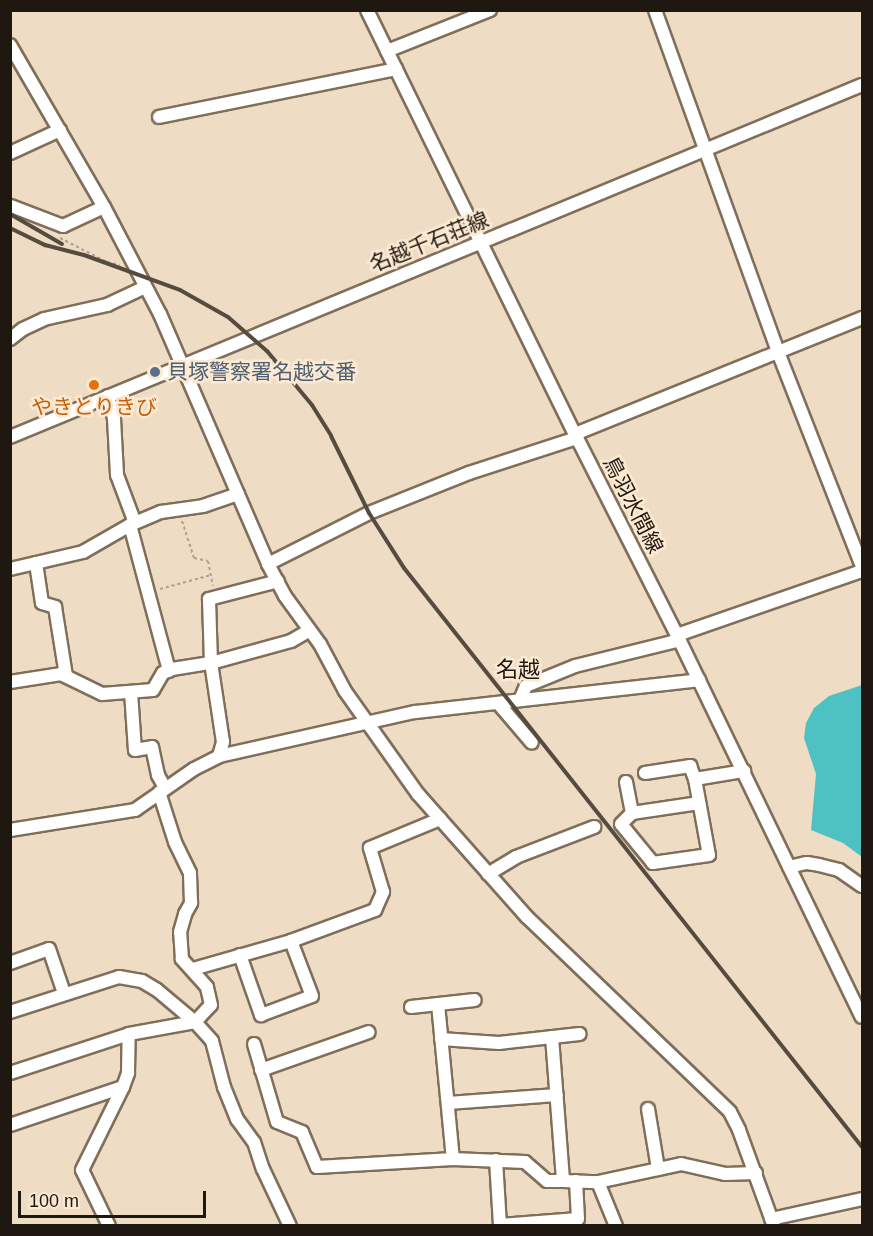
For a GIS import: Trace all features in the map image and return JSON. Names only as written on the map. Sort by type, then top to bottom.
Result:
[{"type":"street","name":"鳥羽水間線","points":[[367,10],[480,243],[744,771],[862,1017]]},
{"type":"street","points":[[387,51],[490,10]]},
{"type":"street","points":[[656,10],[778,352],[862,566]]},
{"type":"street","points":[[10,45],[104,207],[145,288],[182,364],[268,564],[308,631],[320,644],[345,691],[405,777],[527,917],[730,1112],[756,1173],[772,1222],[862,1199]]},
{"type":"street","points":[[159,117],[396,69]]},
{"type":"street","name":"名越千石荘線","points":[[10,437],[862,85]]},
{"type":"street","points":[[10,153],[60,130]]},
{"type":"street","points":[[11,206],[63,226],[104,207]]},
{"type":"street","points":[[10,339],[23,329],[44,319],[107,305],[145,288]]},
{"type":"street","points":[[268,564],[369,513],[469,473],[576,436],[862,318]]},
{"type":"street","points":[[108,396],[114,419],[117,475],[132,524],[169,670]]},
{"type":"street","points":[[10,569],[83,552],[132,524],[161,512],[203,506],[238,494]]},
{"type":"street","points":[[36,563],[42,603],[55,607],[66,676]]},
{"type":"street","points":[[520,699],[526,686],[575,666],[678,637],[862,571]]},
{"type":"street","points":[[219,756],[223,742],[212,663],[208,599],[278,581]]},
{"type":"street","points":[[10,682],[60,674],[102,694],[153,690],[163,674],[169,670],[212,663],[291,641],[308,631]]},
{"type":"street","points":[[10,830],[135,810],[162,790],[219,756],[415,712],[699,680]]},
{"type":"street","points":[[10,1073],[129,1034],[195,1022],[211,1005],[207,987],[182,959],[180,932],[184,914],[191,903],[190,873],[175,842],[152,747],[135,750],[131,692]]},
{"type":"street","points":[[498,703],[532,743]]},
{"type":"street","points":[[645,773],[690,766],[695,779],[709,855],[653,863],[621,824],[632,813],[699,802]]},
{"type":"street","points":[[695,779],[744,771]]},
{"type":"street","points":[[626,782],[632,813]]},
{"type":"street","points":[[193,969],[291,941],[375,910],[383,892],[370,848],[440,819]]},
{"type":"street","points":[[488,874],[516,857],[594,826]]},
{"type":"street","points":[[789,867],[807,863],[839,870],[862,886]]},
{"type":"street","points":[[240,955],[261,1015],[312,996],[291,941]]},
{"type":"street","points":[[10,963],[49,949],[64,993]]},
{"type":"street","points":[[10,1012],[119,977],[142,981],[157,990],[195,1022],[212,1041],[224,1087],[237,1119],[254,1142],[263,1169],[290,1226]]},
{"type":"street","points":[[411,1007],[475,1000]]},
{"type":"street","points":[[438,1004],[453,1159]]},
{"type":"street","points":[[261,1070],[369,1032]]},
{"type":"street","points":[[109,1226],[82,1170],[128,1073],[129,1034]]},
{"type":"street","points":[[441,1039],[500,1043],[579,1034]]},
{"type":"street","points":[[496,1160],[500,1225],[578,1219],[557,1095],[552,1037]]},
{"type":"street","points":[[254,1044],[277,1122],[302,1132],[317,1167],[453,1159],[525,1161],[547,1181],[570,1182],[598,1182],[681,1164],[725,1174],[756,1173]]},
{"type":"street","points":[[10,1125],[123,1087]]},
{"type":"street","points":[[448,1103],[557,1095]]},
{"type":"street","points":[[648,1109],[658,1169]]},
{"type":"street","points":[[598,1182],[616,1226]]},
{"type":"path","points":[[58,237],[119,266],[131,260]]},
{"type":"path","points":[[177,510],[194,558],[208,561],[215,598]]},
{"type":"path","points":[[148,592],[211,575]]},
{"type":"water","points":[[862,685],[862,857],[843,843],[811,830],[816,774],[804,738],[806,723],[814,708],[829,696]]},
{"type":"railway","points":[[10,214],[62,244]]},
{"type":"railway","points":[[10,228],[45,245],[84,255],[180,290],[228,317],[267,351],[312,405],[331,436],[369,513],[404,568],[862,1147]]},
{"type":"place","name":"貝塚警察署名越交番","points":[[155,372]]},
{"type":"place","name":"やきとりきび","points":[[94,385]]},
{"type":"district","name":"名越","points":[[518,670]]}]
